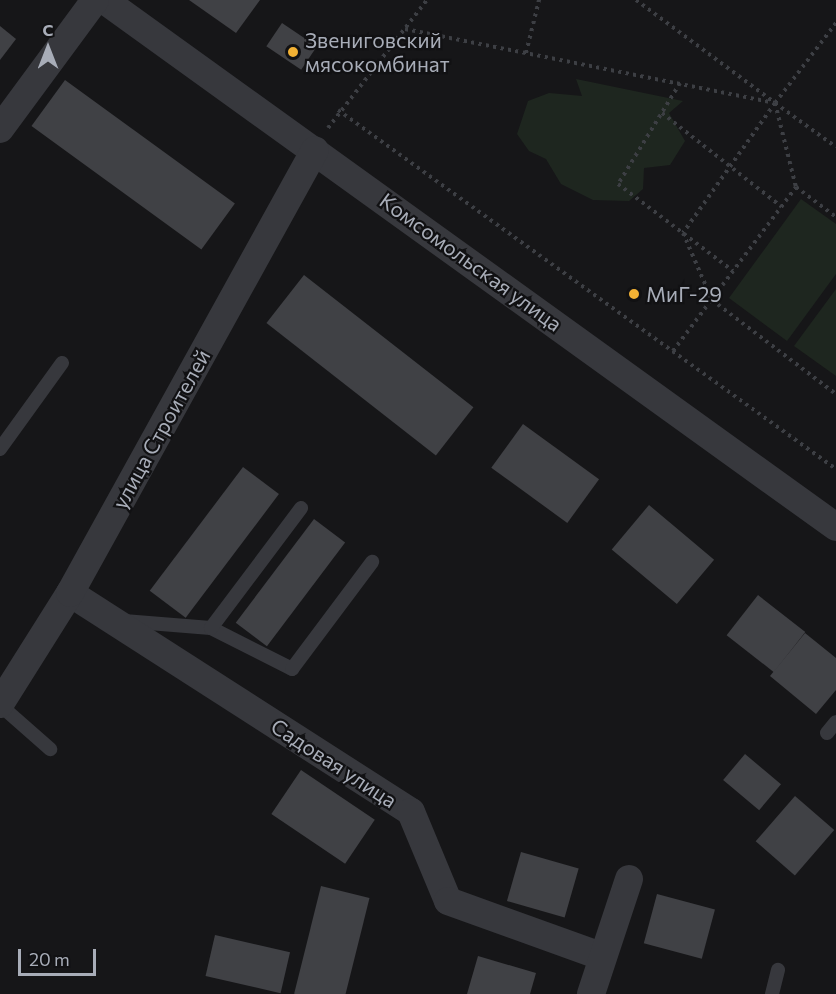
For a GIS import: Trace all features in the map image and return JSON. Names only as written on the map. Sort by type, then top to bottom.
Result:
[{"type":"street","points":[[0,129],[107,1]]},
{"type":"street","name":"Комсомольская улица","points":[[107,1],[836,527]]},
{"type":"street","name":"улица Строителей","points":[[0,705],[70,593],[315,150]]},
{"type":"street","name":"Садовая улица","points":[[70,593],[411,813],[448,902],[601,956]]},
{"type":"street","points":[[591,994],[601,956],[629,879]]},
{"type":"lane","points":[[0,448],[62,363]]},
{"type":"lane","points":[[211,628],[301,508]]},
{"type":"lane","points":[[112,620],[211,628],[292,669],[372,562]]},
{"type":"lane","points":[[0,705],[50,749]]},
{"type":"lane","points":[[827,733],[836,722]]},
{"type":"lane","points":[[772,994],[778,970]]},
{"type":"path","points":[[315,150],[338,110],[427,0]]},
{"type":"path","points":[[526,53],[539,0]]},
{"type":"path","points":[[636,0],[836,147]]},
{"type":"path","points":[[683,233],[775,103],[836,23]]},
{"type":"path","points":[[405,29],[775,103]]},
{"type":"path","points":[[680,83],[618,184],[733,271]]},
{"type":"path","points":[[775,103],[796,187],[836,218]]},
{"type":"path","points":[[338,110],[836,469]]},
{"type":"path","points":[[662,113],[782,207]]},
{"type":"path","points":[[673,351],[796,187]]},
{"type":"path","points":[[683,233],[712,300],[836,394]]},
{"type":"shaded area","points":[[576,79],[683,101],[669,113],[685,141],[670,165],[644,168],[643,189],[629,201],[593,200],[561,184],[546,159],[529,151],[517,134],[528,101],[549,93],[582,96]]},
{"type":"shaded area","points":[[801,199],[836,224],[836,274],[787,341],[729,298]]},
{"type":"shaded area","points":[[836,289],[836,376],[794,346]]},
{"type":"building","points":[[189,0],[260,0],[236,33]]},
{"type":"building","points":[[282,23],[317,46],[301,70],[266,46]]},
{"type":"building","points":[[0,26],[16,39],[0,60]]},
{"type":"building","points":[[65,80],[235,203],[201,250],[31,126]]},
{"type":"building","points":[[304,275],[473,407],[436,455],[266,323]]},
{"type":"building","points":[[523,424],[599,479],[567,523],[491,468]]},
{"type":"building","points":[[243,467],[279,494],[186,618],[150,591]]},
{"type":"building","points":[[649,505],[714,560],[677,604],[612,549]]},
{"type":"building","points":[[314,519],[345,542],[267,646],[236,623]]},
{"type":"building","points":[[758,595],[805,632],[774,672],[727,635]]},
{"type":"building","points":[[805,633],[836,658],[836,690],[816,714],[770,676]]},
{"type":"building","points":[[745,754],[781,784],[759,810],[723,780]]},
{"type":"building","points":[[301,770],[375,820],[345,864],[271,814]]},
{"type":"building","points":[[795,796],[834,830],[795,875],[756,841]]},
{"type":"building","points":[[521,852],[579,869],[565,918],[507,901]]},
{"type":"building","points":[[321,886],[370,898],[346,994],[294,994]]},
{"type":"building","points":[[657,894],[715,910],[702,959],[644,943]]},
{"type":"building","points":[[215,935],[290,952],[281,993],[206,976]]},
{"type":"building","points":[[478,956],[536,973],[530,994],[467,994]]},
{"type":"place","name":"Звениговский мясокомбинат","points":[[293,52]]},
{"type":"place","name":"МиГ-29","points":[[634,294]]}]
